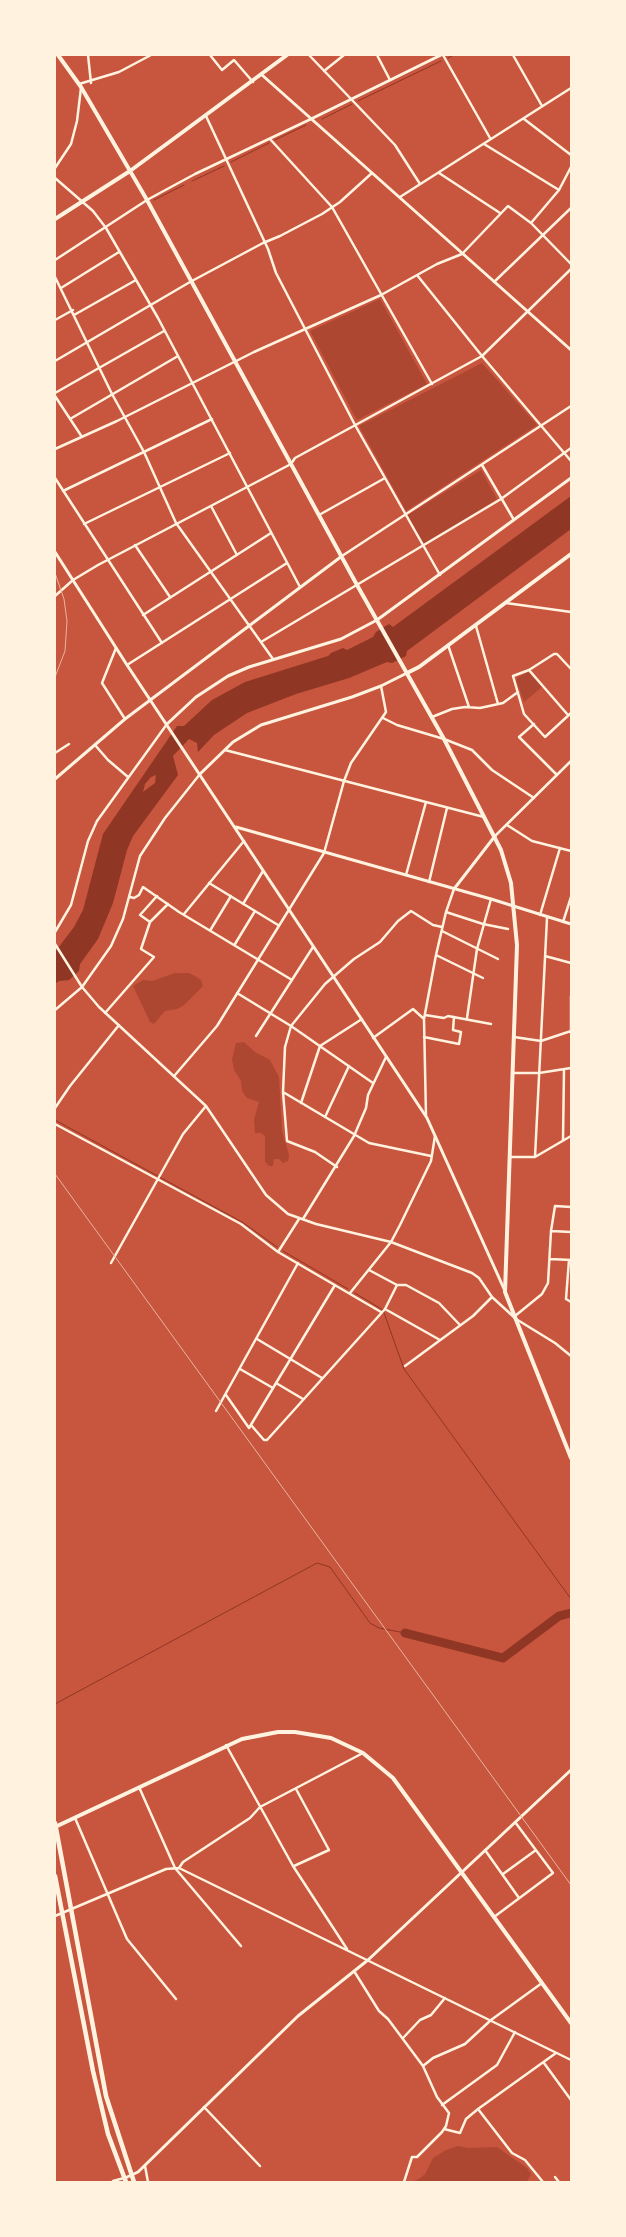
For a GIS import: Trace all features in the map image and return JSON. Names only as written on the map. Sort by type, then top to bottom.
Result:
[{"type":"highway","points":[[55,1825],[106,2096],[134,2182]]},
{"type":"highway","points":[[55,1876],[93,2071],[108,2134],[125,2180]]},
{"type":"main road","points":[[58,55],[80,86],[147,200],[190,282],[357,585],[432,717],[495,836],[511,883],[517,945],[508,1156],[505,1292],[571,1458]]},
{"type":"main road","points":[[55,219],[130,171],[253,82],[281,57],[286,55]]},
{"type":"main road","points":[[407,673],[448,646],[571,554]]},
{"type":"main road","points":[[55,1825],[75,1818],[226,1745],[255,1735],[294,1732],[331,1738],[363,1753],[392,1778],[571,2023]]},
{"type":"street","points":[[88,55],[91,82]]},
{"type":"street","points":[[55,168],[71,144],[77,121],[80,86],[119,72],[151,55]]},
{"type":"street","points":[[210,55],[222,70],[234,60],[253,82]]},
{"type":"street","points":[[309,55],[394,145],[420,184]]},
{"type":"street","points":[[324,71],[344,55]]},
{"type":"street","points":[[377,55],[390,80]]},
{"type":"street","points":[[55,260],[147,200],[227,159],[442,55],[490,138]]},
{"type":"street","points":[[513,55],[542,106]]},
{"type":"street","points":[[262,75],[571,350]]},
{"type":"street","points":[[399,198],[484,144],[490,138],[524,119],[571,88]]},
{"type":"street","points":[[206,116],[227,159],[263,243],[304,328],[355,425],[440,575]]},
{"type":"street","points":[[524,119],[571,155]]},
{"type":"street","points":[[270,139],[332,207],[432,384]]},
{"type":"street","points":[[484,144],[559,190]]},
{"type":"street","points":[[530,223],[559,190],[571,167]]},
{"type":"street","points":[[55,361],[150,304],[332,207],[372,173]]},
{"type":"street","points":[[439,173],[500,213]]},
{"type":"street","points":[[55,178],[93,211],[106,228],[193,383],[300,587]]},
{"type":"street","points":[[55,449],[304,328],[381,294],[462,254],[508,206],[530,223],[571,264]]},
{"type":"street","points":[[494,282],[571,208]]},
{"type":"street","points":[[61,288],[119,252]]},
{"type":"street","points":[[55,596],[73,580],[107,560],[291,464],[295,458],[482,356],[571,269]]},
{"type":"street","points":[[417,275],[482,356],[571,461]]},
{"type":"street","points":[[55,277],[73,310],[112,394],[126,416],[144,452],[176,523],[273,660]]},
{"type":"street","points":[[74,315],[136,280]]},
{"type":"street","points":[[55,320],[73,310]]},
{"type":"street","points":[[82,437],[55,394],[164,330]]},
{"type":"street","points":[[70,419],[178,356]]},
{"type":"street","points":[[55,779],[125,719],[342,556],[571,406]]},
{"type":"street","points":[[63,491],[212,419]]},
{"type":"street","points":[[261,642],[501,499],[571,448]]},
{"type":"street","points":[[84,524],[230,452]]},
{"type":"street","points":[[482,465],[514,520]]},
{"type":"street","points":[[55,478],[142,615],[162,643]]},
{"type":"street","points":[[319,515],[385,478]]},
{"type":"street","points":[[55,932],[71,905],[92,830],[102,812],[167,724],[196,697],[228,676],[341,639],[377,620],[571,478]]},
{"type":"street","points":[[211,506],[237,554]]},
{"type":"street","points":[[142,615],[271,533]]},
{"type":"street","points":[[135,545],[170,597]]},
{"type":"street","points":[[55,552],[127,665],[426,1118],[505,1292]]},
{"type":"street","points":[[127,665],[287,563]]},
{"type":"street","points":[[505,603],[571,612]]},
{"type":"street","points":[[476,625],[498,704]]},
{"type":"street","points":[[448,646],[468,707]]},
{"type":"street","points":[[116,648],[102,683],[125,719]]},
{"type":"street","points":[[530,670],[570,714],[545,737],[524,714],[513,676],[530,670],[554,654],[557,654],[571,669]]},
{"type":"street","points":[[55,1010],[82,987],[111,946],[120,928],[130,897],[137,862],[144,848],[199,772],[233,742],[261,725],[381,686],[407,673]]},
{"type":"street","points":[[175,1076],[217,1026],[324,853],[344,781],[351,763],[386,712],[381,686]]},
{"type":"street","points":[[432,717],[452,709],[480,708],[498,704],[518,692]]},
{"type":"street","points":[[383,718],[397,725],[444,739],[472,750],[492,770],[534,798]]},
{"type":"street","points":[[534,724],[519,737],[557,775]]},
{"type":"street","points":[[55,753],[69,744]]},
{"type":"street","points":[[94,744],[108,760],[128,777]]},
{"type":"street","points":[[224,750],[485,817]]},
{"type":"street","points":[[426,1118],[424,1015],[442,928],[454,889],[495,836],[571,761]]},
{"type":"street","points":[[406,876],[426,802]]},
{"type":"street","points":[[428,882],[447,808]]},
{"type":"street","points":[[507,825],[532,841],[571,852]]},
{"type":"street","points":[[235,827],[491,899],[571,924]]},
{"type":"street","points":[[184,914],[244,842]]},
{"type":"street","points":[[540,915],[560,848]]},
{"type":"street","points":[[243,904],[264,870]]},
{"type":"street","points":[[209,883],[278,926]]},
{"type":"street","points":[[130,897],[134,898],[139,895],[143,887],[292,980]]},
{"type":"street","points":[[150,922],[140,914],[157,896]]},
{"type":"street","points":[[211,930],[232,896]]},
{"type":"street","points":[[563,922],[571,897]]},
{"type":"street","points":[[467,1018],[475,974],[472,971],[491,899]]},
{"type":"street","points":[[105,1013],[154,958],[141,949],[150,922],[168,904]]},
{"type":"street","points":[[234,944],[255,911]]},
{"type":"street","points":[[336,1167],[315,1152],[287,1140],[283,1092],[285,1047],[291,1026],[333,976],[380,942],[398,920],[411,911],[498,959]]},
{"type":"street","points":[[446,912],[483,924],[508,929]]},
{"type":"street","points":[[535,1157],[547,918]]},
{"type":"street","points":[[55,944],[82,987],[105,1013],[206,1106],[266,1195],[288,1214],[391,1242],[476,1275],[492,1297],[516,1318],[555,1343],[571,1356]]},
{"type":"street","points":[[256,1036],[313,947]]},
{"type":"street","points":[[436,955],[483,978]]},
{"type":"street","points":[[545,956],[571,963]]},
{"type":"street","points":[[237,993],[291,1026],[373,1083]]},
{"type":"street","points":[[514,1038],[541,1040],[571,1032],[571,996]]},
{"type":"street","points":[[373,1038],[413,1009],[424,1019]]},
{"type":"street","points":[[424,1015],[444,1018],[448,1016],[467,1018],[492,1024]]},
{"type":"street","points":[[423,1037],[459,1044],[461,1032],[453,1030],[454,1017]]},
{"type":"street","points":[[302,1103],[320,1046],[362,1019]]},
{"type":"street","points":[[55,1108],[70,1086],[119,1025]]},
{"type":"street","points":[[278,1252],[336,1167],[354,1136],[366,1108],[373,1083],[386,1057]]},
{"type":"street","points":[[325,1117],[349,1066]]},
{"type":"street","points":[[512,1073],[539,1073],[571,1068]]},
{"type":"street","points":[[563,1140],[564,1070]]},
{"type":"street","points":[[283,1092],[354,1136],[369,1143],[432,1156]]},
{"type":"street","points":[[111,1263],[183,1134],[206,1106]]},
{"type":"street","points":[[55,1124],[241,1224],[278,1252],[381,1312]]},
{"type":"street","points":[[350,1293],[391,1242],[432,1156],[435,1136]]},
{"type":"street","points":[[508,1156],[535,1157],[571,1136]]},
{"type":"street","points":[[516,1318],[545,1289],[548,1283],[551,1231],[555,1206],[571,1207]]},
{"type":"street","points":[[551,1231],[571,1232]]},
{"type":"street","points":[[550,1259],[570,1260],[566,1299],[571,1302]]},
{"type":"street","points":[[216,1411],[298,1263]]},
{"type":"street","points":[[369,1270],[397,1285],[406,1286],[439,1303],[460,1325]]},
{"type":"street","points":[[226,1395],[249,1428],[335,1285]]},
{"type":"street","points":[[251,1425],[264,1440],[267,1440],[385,1309],[397,1285]]},
{"type":"street","points":[[405,1366],[473,1316],[492,1297]]},
{"type":"street","points":[[385,1309],[440,1340]]},
{"type":"street","points":[[257,1339],[322,1378]]},
{"type":"street","points":[[240,1369],[273,1388]]},
{"type":"street","points":[[276,1383],[303,1400]]},
{"type":"street","points":[[226,1745],[293,1866],[348,1950]]},
{"type":"street","points":[[177,1868],[205,1846],[250,1818],[260,1807],[363,1753]]},
{"type":"street","points":[[113,2181],[125,2180],[145,2166],[298,2016],[368,1960],[571,1770]]},
{"type":"street","points":[[139,1787],[177,1868],[241,1946]]},
{"type":"street","points":[[293,1866],[329,1850],[296,1789]]},
{"type":"street","points":[[75,1818],[128,1939],[176,1999]]},
{"type":"street","points":[[494,1916],[553,1873],[515,1822]]},
{"type":"street","points":[[485,1850],[519,1898]]},
{"type":"street","points":[[502,1874],[536,1850]]},
{"type":"street","points":[[55,1916],[166,1869],[177,1868],[571,2060]]},
{"type":"street","points":[[354,1971],[379,2011],[388,2019],[423,2066],[442,2105],[449,2113],[444,2129],[417,2157],[412,2157],[404,2182]]},
{"type":"street","points":[[423,2066],[434,2058],[465,2044],[490,2020],[542,1983]]},
{"type":"street","points":[[403,2038],[420,2020],[431,2015],[445,1998]]},
{"type":"street","points":[[442,2105],[497,2065],[515,2032]]},
{"type":"street","points":[[444,2129],[460,2133],[466,2119],[478,2109],[556,2053]]},
{"type":"street","points":[[543,2062],[571,2100]]},
{"type":"street","points":[[204,2107],[260,2166]]},
{"type":"street","points":[[478,2109],[512,2153],[525,2160],[543,2182]]},
{"type":"street","points":[[145,2166],[148,2182]]},
{"type":"street","points":[[555,2177],[559,2182]]},
{"type":"shaded area","points":[[380,299],[427,384],[357,420],[310,331]]},
{"type":"shaded area","points":[[482,363],[537,425],[406,511],[359,426]]},
{"type":"shaded area","points":[[481,470],[497,499],[423,546],[406,516]]},
{"type":"shaded area","points":[[571,496],[571,529],[407,651],[406,656],[392,663],[387,662],[349,678],[296,694],[247,713],[214,735],[198,752],[197,743],[189,739],[173,756],[178,775],[133,836],[127,850],[113,903],[98,939],[80,964],[79,971],[69,980],[59,981],[55,984],[55,952],[74,927],[83,910],[103,834],[177,726],[184,726],[212,700],[245,682],[328,656],[343,648],[347,650],[373,637],[376,632],[389,624],[393,627]],"holes":[[[156,775],[155,783],[143,792],[145,784],[151,777]]]},
{"type":"shaded area","points":[[528,672],[542,687],[524,702],[516,680]]},
{"type":"shaded area","points":[[175,973],[189,973],[201,980],[203,986],[184,1005],[177,1009],[165,1011],[154,1024],[150,1022],[133,986],[143,980],[152,981]]},
{"type":"shaded area","points":[[244,1042],[255,1052],[270,1060],[279,1077],[282,1131],[289,1155],[288,1161],[283,1163],[279,1159],[274,1159],[273,1166],[269,1166],[265,1162],[265,1136],[261,1133],[255,1133],[254,1119],[259,1102],[247,1098],[242,1091],[241,1081],[234,1070],[232,1059],[236,1043]]},
{"type":"shaded area","points":[[458,2146],[468,2148],[497,2147],[527,2168],[531,2174],[527,2182],[411,2182],[425,2174],[433,2158],[446,2150]]},
{"type":"waterway","points":[[448,58],[454,55]]},
{"type":"waterway","points":[[358,101],[441,61]]},
{"type":"waterway","points":[[322,119],[352,104]]},
{"type":"waterway","points":[[275,140],[306,125]]},
{"type":"waterway","points":[[231,162],[269,143]]},
{"type":"waterway","points":[[192,181],[224,166]]},
{"type":"waterway","points":[[154,200],[184,185]]},
{"type":"waterway","points":[[55,1120],[242,1222],[277,1247]]},
{"type":"waterway","points":[[283,1251],[348,1289]]},
{"type":"waterway","points":[[355,1293],[383,1310],[404,1369],[571,1599]]},
{"type":"waterway","points":[[55,1704],[317,1563],[330,1567],[370,1623],[379,1628],[405,1633]]},
{"type":"waterway","points":[[405,1633],[503,1658],[559,1616],[571,1613]]},
{"type":"tram line","points":[[55,573],[64,599],[67,621],[65,651],[55,677]]},
{"type":"tram line","points":[[55,1174],[571,1885]]}]
